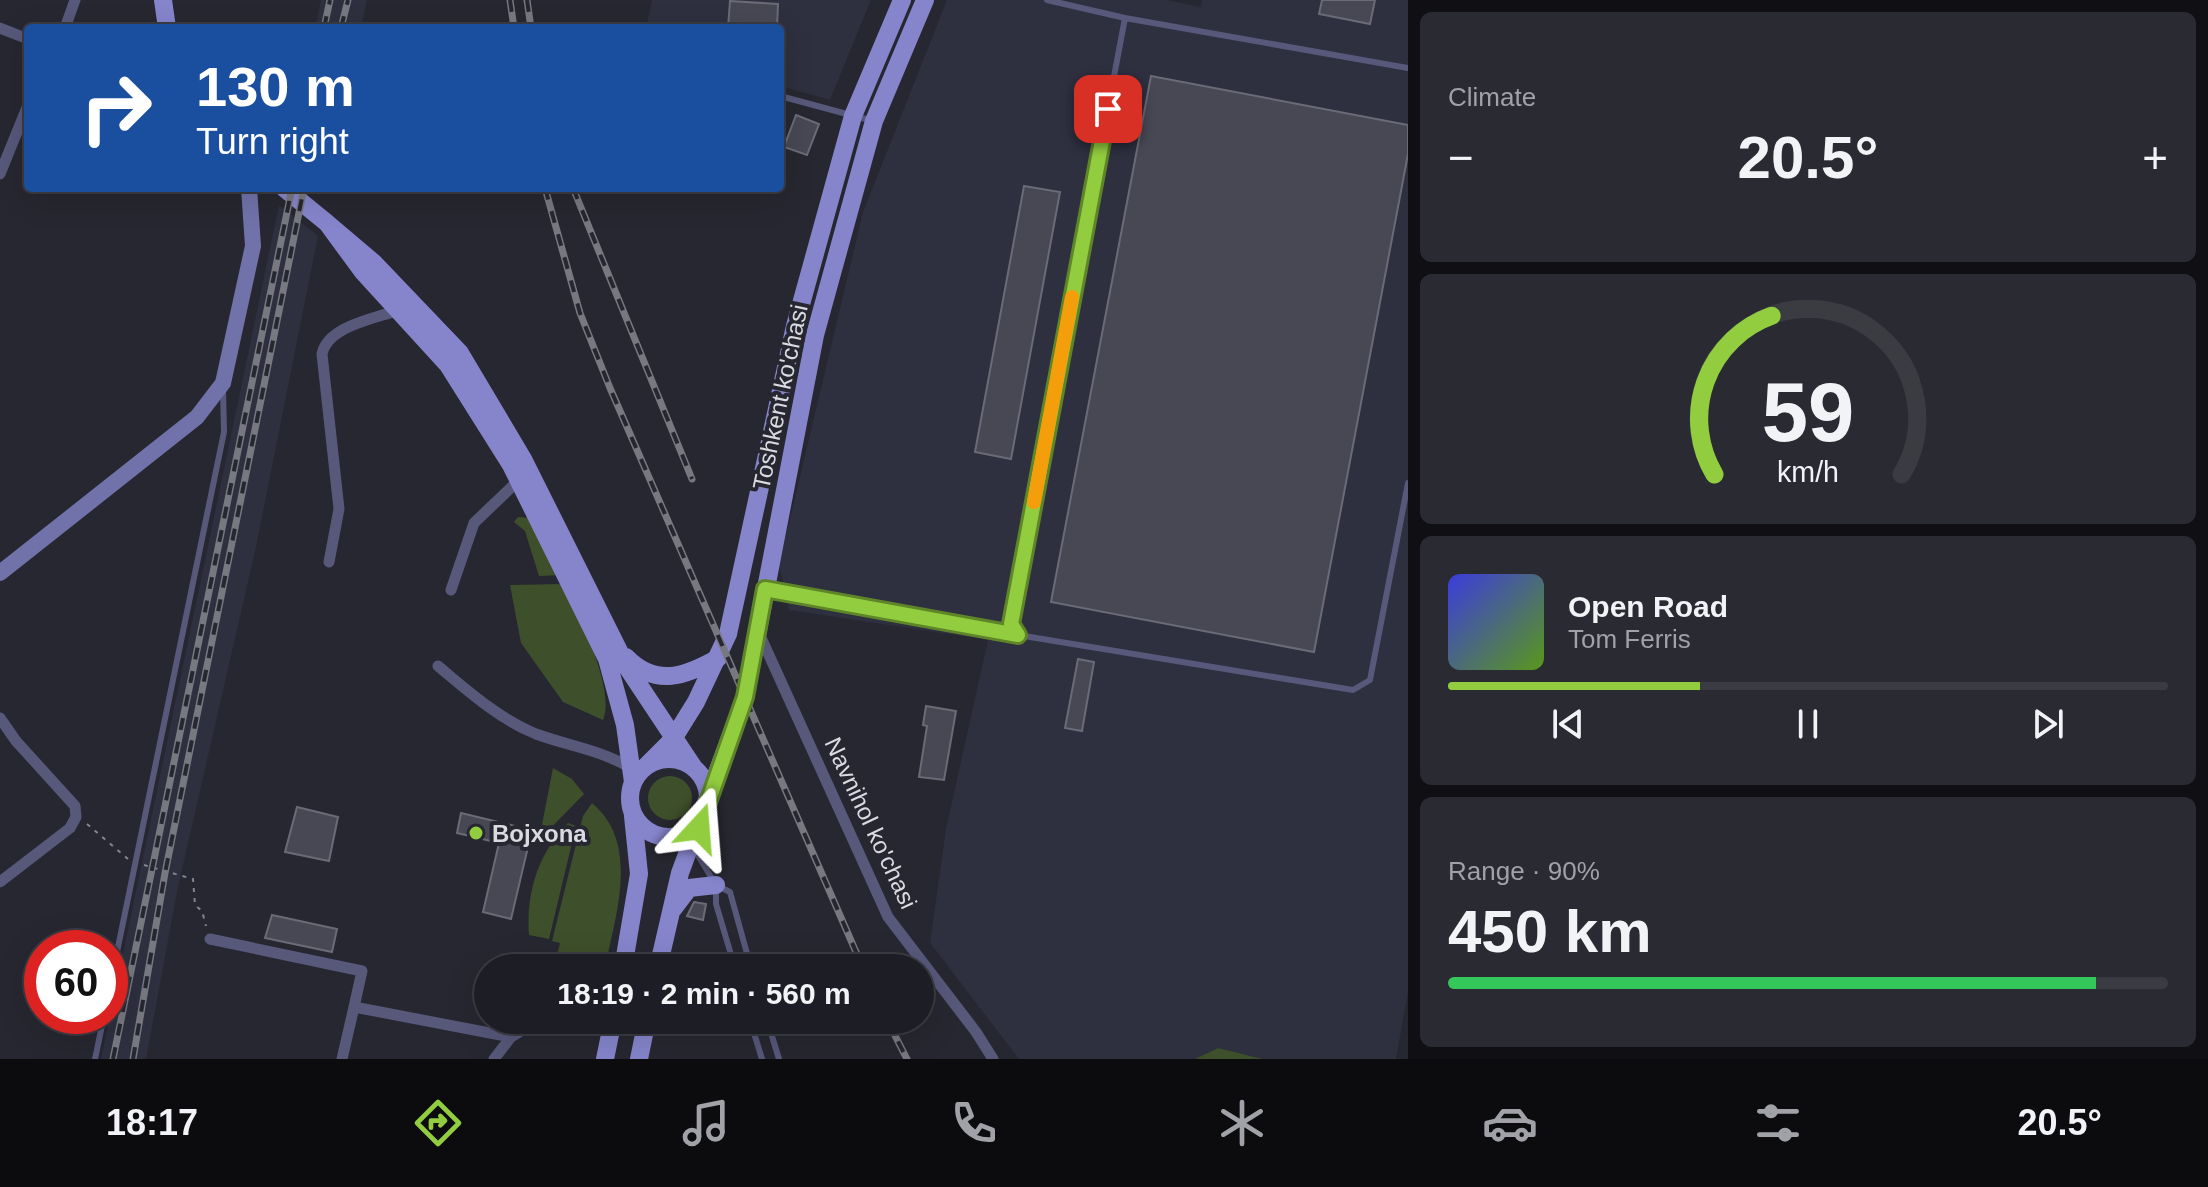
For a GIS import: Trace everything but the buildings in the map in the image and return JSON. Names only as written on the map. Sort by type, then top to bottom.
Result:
[{"type":"main road","points":[[163,0],[166,24]]},
{"type":"main road","name":"Toshkent ko'chasi","points":[[636,773],[673,739],[728,634],[795,326],[853,116],[902,0]]},
{"type":"main road","name":"Toshkent ko'chasi","points":[[706,810],[745,697],[815,335],[874,121],[925,0]]},
{"type":"main road","points":[[289,192],[373,262],[460,353],[616,646],[707,792],[706,810],[687,840],[661,954]]},
{"type":"main road","points":[[327,223],[363,272],[448,365],[524,477],[607,659],[636,773],[632,809],[640,860],[625,954]]},
{"type":"main road","points":[[616,646],[644,671],[668,676],[688,675],[718,658]]},
{"type":"main road","points":[[636,773],[653,762],[674,759],[694,768]]},
{"type":"main road","points":[[632,809],[637,820],[657,835],[687,840]]},
{"type":"main road","points":[[669,915],[689,888],[716,885]]},
{"type":"main road","points":[[605,1059],[610,1034]]},
{"type":"main road","points":[[639,1059],[644,1034]]},
{"type":"street","points":[[66,24],[75,0]]},
{"type":"street","points":[[0,28],[24,37]]},
{"type":"street","points":[[0,174],[24,115]]},
{"type":"street","points":[[0,573],[197,417],[223,383],[253,246],[249,192]]},
{"type":"street","points":[[329,562],[339,509],[322,354],[324,344],[334,334],[398,310]]},
{"type":"street","points":[[451,590],[474,523],[524,477]]},
{"type":"street","name":"Navnihol ko'chasi","points":[[758,631],[888,917],[993,1059]]},
{"type":"street","points":[[438,666],[496,712],[536,734],[607,754],[636,773]]},
{"type":"street","points":[[0,718],[16,741],[75,806],[76,817],[70,828],[0,882]]},
{"type":"street","points":[[210,939],[362,971],[342,1059]]},
{"type":"street","points":[[354,1007],[511,1037]]},
{"type":"street","points":[[494,1059],[516,1034]]},
{"type":"lane","points":[[1047,0],[1125,18],[1408,68]]},
{"type":"lane","points":[[1018,635],[1011,624],[1125,18]]},
{"type":"lane","points":[[784,97],[874,121]]},
{"type":"lane","points":[[121,930],[224,432],[223,383]]},
{"type":"lane","points":[[765,589],[1018,635],[1353,690],[1370,680],[1408,483]]},
{"type":"lane","points":[[687,840],[716,885],[730,892],[747,954]]},
{"type":"lane","points":[[716,885],[716,904],[731,954]]},
{"type":"lane","points":[[95,1059],[100,1034]]},
{"type":"lane","points":[[754,1034],[762,1059]]},
{"type":"lane","points":[[771,1034],[779,1059]]},
{"type":"path","points":[[76,817],[135,861],[193,879],[195,905],[202,911],[210,939]]},
{"type":"shaded area","points":[[321,0],[367,0],[362,24],[316,24]]},
{"type":"shaded area","points":[[652,0],[871,0],[830,100],[784,87],[784,24],[647,24]]},
{"type":"shaded area","points":[[947,0],[1166,0],[1201,7],[1202,0],[1408,0],[1408,992],[1396,1059],[1263,1059],[1218,1048],[1195,1059],[1019,1059],[930,943],[946,829],[988,640],[789,610],[779,565],[863,212]]},
{"type":"shaded area","points":[[279,205],[318,236],[256,547],[178,887],[146,1059],[101,1059],[106,1034],[128,1034],[128,930]]},
{"type":"green space","points":[[518,517],[530,518],[562,575],[539,576],[525,531],[514,522]]},
{"type":"green space","points":[[565,584],[600,672],[606,707],[603,720],[563,702],[521,643],[510,585]]},
{"type":"green space","points":[[553,768],[572,779],[584,794],[539,840]]},
{"type":"green space","points":[[670,776],[686,782],[692,798],[686,814],[670,820],[654,814],[648,798],[654,782]]},
{"type":"green space","points":[[592,803],[607,820],[616,839],[621,881],[618,904],[608,954],[557,954],[560,943],[552,941],[583,816]]},
{"type":"green space","points":[[568,823],[576,826],[549,939],[529,935],[530,904],[536,874],[549,848]]},
{"type":"green space","points":[[1218,1048],[1263,1059],[1195,1059]]},
{"type":"railway","points":[[325,24],[330,0]]},
{"type":"railway","points":[[342,24],[348,0]]},
{"type":"railway","points":[[510,0],[513,24]]},
{"type":"railway","points":[[527,0],[530,24]]},
{"type":"railway","points":[[113,1059],[291,192]]},
{"type":"railway","points":[[133,1059],[165,873],[303,192]]},
{"type":"railway","points":[[546,192],[580,313],[610,388],[857,954]]},
{"type":"railway","points":[[575,192],[692,479]]},
{"type":"railway","points":[[894,1034],[907,1059]]},
{"type":"slow traffic","points":[[1034,502],[1072,297]]},
{"type":"place","name":"Bojxona","points":[[476,833]]},
{"type":"route","points":[[699,828],[745,697],[765,589],[1018,635],[1011,624],[1108,109]]}]
